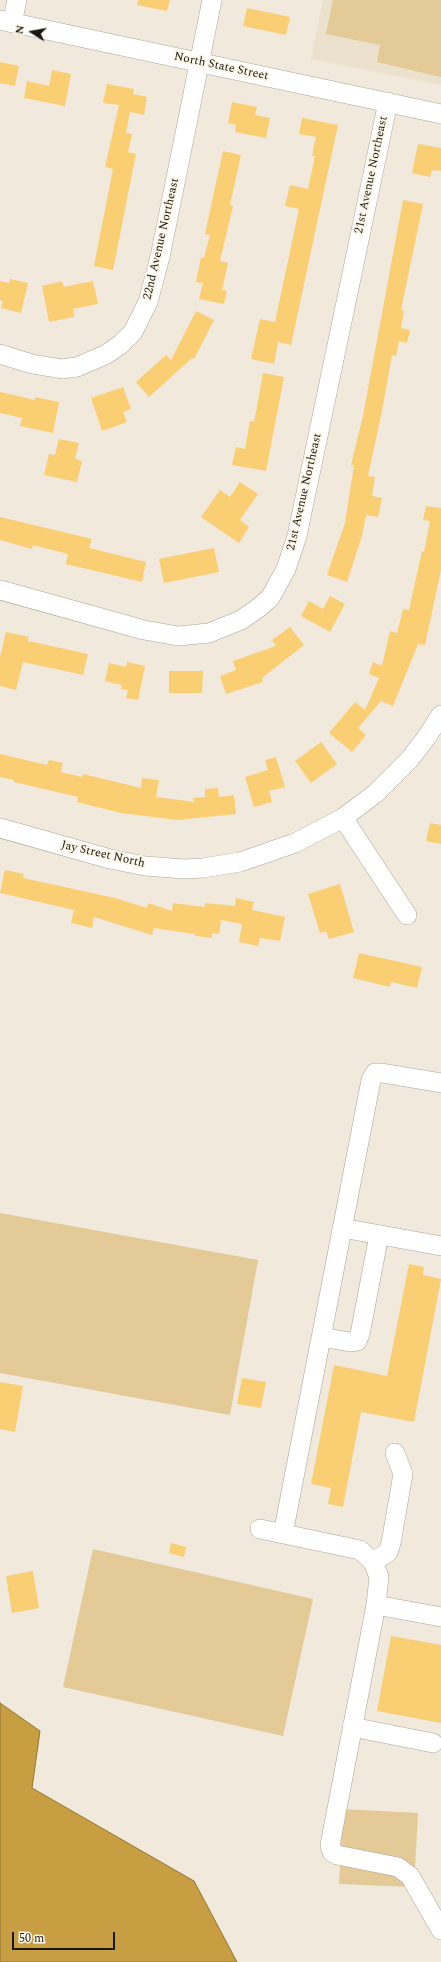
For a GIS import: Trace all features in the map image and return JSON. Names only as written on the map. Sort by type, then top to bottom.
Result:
[{"type":"street","points":[[6,22],[17,0]]},
{"type":"street","name":"22nd Avenue Northeast","points":[[0,354],[32,364],[62,368],[77,366],[107,354],[121,344],[133,332],[148,302],[160,257],[212,0]]},
{"type":"street","name":"North State Street","points":[[6,22],[441,114]]},
{"type":"street","name":"21st Avenue Northeast","points":[[0,590],[144,630],[178,636],[209,633],[241,620],[270,598],[286,569],[297,536],[388,102]]},
{"type":"street","name":"Jay Street North","points":[[0,828],[110,859],[145,866],[184,869],[203,868],[240,862],[295,844],[343,818],[376,793],[409,760],[441,715]]},
{"type":"street","points":[[343,818],[406,915]]},
{"type":"street","points":[[282,1534],[370,1080],[375,1073],[441,1083]]},
{"type":"street","points":[[342,1228],[441,1246]]},
{"type":"street","points":[[321,1337],[350,1342],[357,1341],[360,1334],[379,1235]]},
{"type":"street","points":[[373,1562],[388,1552],[391,1543],[403,1474],[395,1453]]},
{"type":"street","points":[[260,1529],[360,1550],[373,1562],[379,1577],[376,1604],[330,1845],[332,1852],[337,1855],[398,1867],[410,1876],[441,1930]]},
{"type":"street","points":[[376,1604],[441,1617]]},
{"type":"street","points":[[352,1727],[433,1743]]},
{"type":"shaded area","points":[[323,0],[441,0],[441,85],[311,59]]},
{"type":"shaded area","points":[[333,0],[441,0],[441,77],[377,62],[380,45],[326,34]]},
{"type":"shaded area","points":[[0,1213],[258,1260],[230,1415],[0,1373]]},
{"type":"shaded area","points":[[93,1549],[313,1599],[283,1736],[63,1687]]},
{"type":"shaded area","points":[[0,1703],[40,1731],[32,1788],[194,1881],[237,1962],[0,1962]]},
{"type":"shaded area","points":[[343,1809],[418,1813],[414,1887],[339,1884]]},
{"type":"building","points":[[138,0],[170,0],[167,11],[137,5]]},
{"type":"building","points":[[247,8],[290,17],[286,35],[243,26]]},
{"type":"building","points":[[0,62],[19,66],[15,86],[0,83]]},
{"type":"building","points":[[52,70],[71,74],[65,106],[24,98],[27,81],[49,86]]},
{"type":"building","points":[[107,84],[134,89],[133,94],[147,97],[144,115],[130,112],[126,133],[132,134],[128,152],[136,154],[113,270],[94,266],[113,169],[105,167],[119,105],[103,103]]},
{"type":"building","points":[[232,102],[257,107],[255,115],[270,118],[266,138],[235,132],[236,125],[228,123]]},
{"type":"building","points":[[302,118],[338,125],[291,345],[278,342],[274,364],[251,359],[260,319],[275,322],[299,209],[285,206],[290,185],[308,189],[315,156],[312,156],[316,137],[299,134]]},
{"type":"building","points":[[418,144],[441,148],[441,171],[432,170],[430,177],[412,173]]},
{"type":"building","points":[[223,151],[241,155],[230,205],[233,206],[220,261],[228,263],[222,290],[227,291],[224,304],[199,299],[203,283],[196,282],[201,257],[204,258],[210,235],[205,234]]},
{"type":"building","points":[[403,200],[423,204],[401,310],[404,311],[401,328],[410,330],[407,343],[399,341],[396,356],[392,355],[368,476],[375,477],[372,496],[382,498],[378,517],[366,515],[362,536],[347,582],[327,575],[345,523],[354,465],[351,465],[363,416]]},
{"type":"building","points":[[10,279],[28,283],[21,313],[1,308],[3,301],[0,300],[0,281],[9,283]]},
{"type":"building","points":[[62,281],[64,287],[93,281],[98,304],[73,309],[74,317],[49,322],[42,286]]},
{"type":"building","points":[[196,311],[214,320],[194,359],[192,358],[149,397],[136,382],[166,355],[171,360]]},
{"type":"building","points":[[263,373],[284,377],[266,471],[232,465],[236,447],[245,449],[250,421],[254,422]]},
{"type":"building","points":[[123,387],[131,409],[123,412],[127,422],[102,431],[91,398]]},
{"type":"building","points":[[0,392],[35,400],[35,397],[59,402],[53,433],[20,426],[22,418],[0,413]]},
{"type":"building","points":[[59,439],[79,443],[75,459],[82,461],[77,482],[44,475],[49,454],[55,455]]},
{"type":"building","points":[[240,482],[258,494],[240,520],[249,527],[239,543],[201,517],[220,490],[230,497]]},
{"type":"building","points":[[426,506],[441,508],[441,570],[425,645],[418,644],[393,706],[381,701],[358,728],[366,735],[352,752],[329,733],[355,702],[365,710],[379,678],[369,674],[373,662],[382,666],[390,631],[397,633],[403,609],[409,610],[422,551],[424,552],[430,521],[423,520]]},
{"type":"building","points":[[0,517],[92,539],[89,548],[146,562],[142,582],[66,564],[68,554],[33,545],[32,549],[0,540]]},
{"type":"building","points":[[214,548],[219,572],[164,583],[159,559]]},
{"type":"building","points":[[330,596],[345,604],[330,632],[301,616],[309,601],[323,609]]},
{"type":"building","points":[[290,627],[304,645],[262,678],[263,682],[226,694],[220,676],[236,670],[233,661],[276,646],[272,640]]},
{"type":"building","points":[[6,632],[29,637],[28,641],[88,654],[83,675],[23,662],[16,690],[0,686],[0,657]]},
{"type":"building","points":[[127,662],[145,666],[138,700],[126,698],[128,690],[121,689],[122,685],[105,681],[109,663],[126,667]]},
{"type":"building","points":[[169,671],[203,671],[202,693],[169,693]]},
{"type":"building","points":[[321,742],[337,764],[311,783],[295,761]]},
{"type":"building","points":[[0,754],[47,765],[49,760],[63,763],[61,772],[82,777],[83,774],[141,788],[142,778],[159,780],[156,797],[194,802],[193,798],[205,797],[205,789],[218,788],[219,797],[234,795],[236,814],[177,820],[121,813],[77,802],[78,797],[14,782],[14,780],[0,777]]},
{"type":"building","points":[[276,757],[285,787],[269,791],[272,802],[254,807],[245,777],[268,770],[265,760]]},
{"type":"building","points":[[430,823],[441,825],[441,844],[426,841]]},
{"type":"building","points":[[5,870],[24,874],[23,878],[115,898],[147,908],[148,903],[172,911],[173,903],[205,907],[205,903],[235,906],[236,898],[254,902],[252,910],[285,917],[280,941],[260,938],[258,946],[239,942],[242,924],[221,920],[219,934],[212,933],[212,938],[154,928],[152,935],[94,917],[92,928],[71,923],[74,910],[0,893]]},
{"type":"building","points":[[340,884],[354,932],[329,939],[326,931],[320,933],[308,894]]},
{"type":"building","points":[[359,953],[422,967],[417,988],[391,982],[390,987],[353,978]]},
{"type":"building","points":[[409,1264],[424,1267],[423,1275],[441,1279],[414,1422],[361,1412],[343,1507],[328,1504],[331,1488],[311,1484],[334,1365],[387,1376]]},
{"type":"building","points":[[242,1378],[266,1382],[261,1408],[237,1404]]},
{"type":"building","points":[[0,1382],[23,1386],[15,1432],[0,1429]]},
{"type":"building","points":[[171,1543],[186,1547],[184,1557],[169,1553]]},
{"type":"building","points":[[33,1571],[39,1608],[12,1613],[6,1576]]},
{"type":"building","points":[[391,1636],[441,1645],[441,1723],[377,1711]]}]
